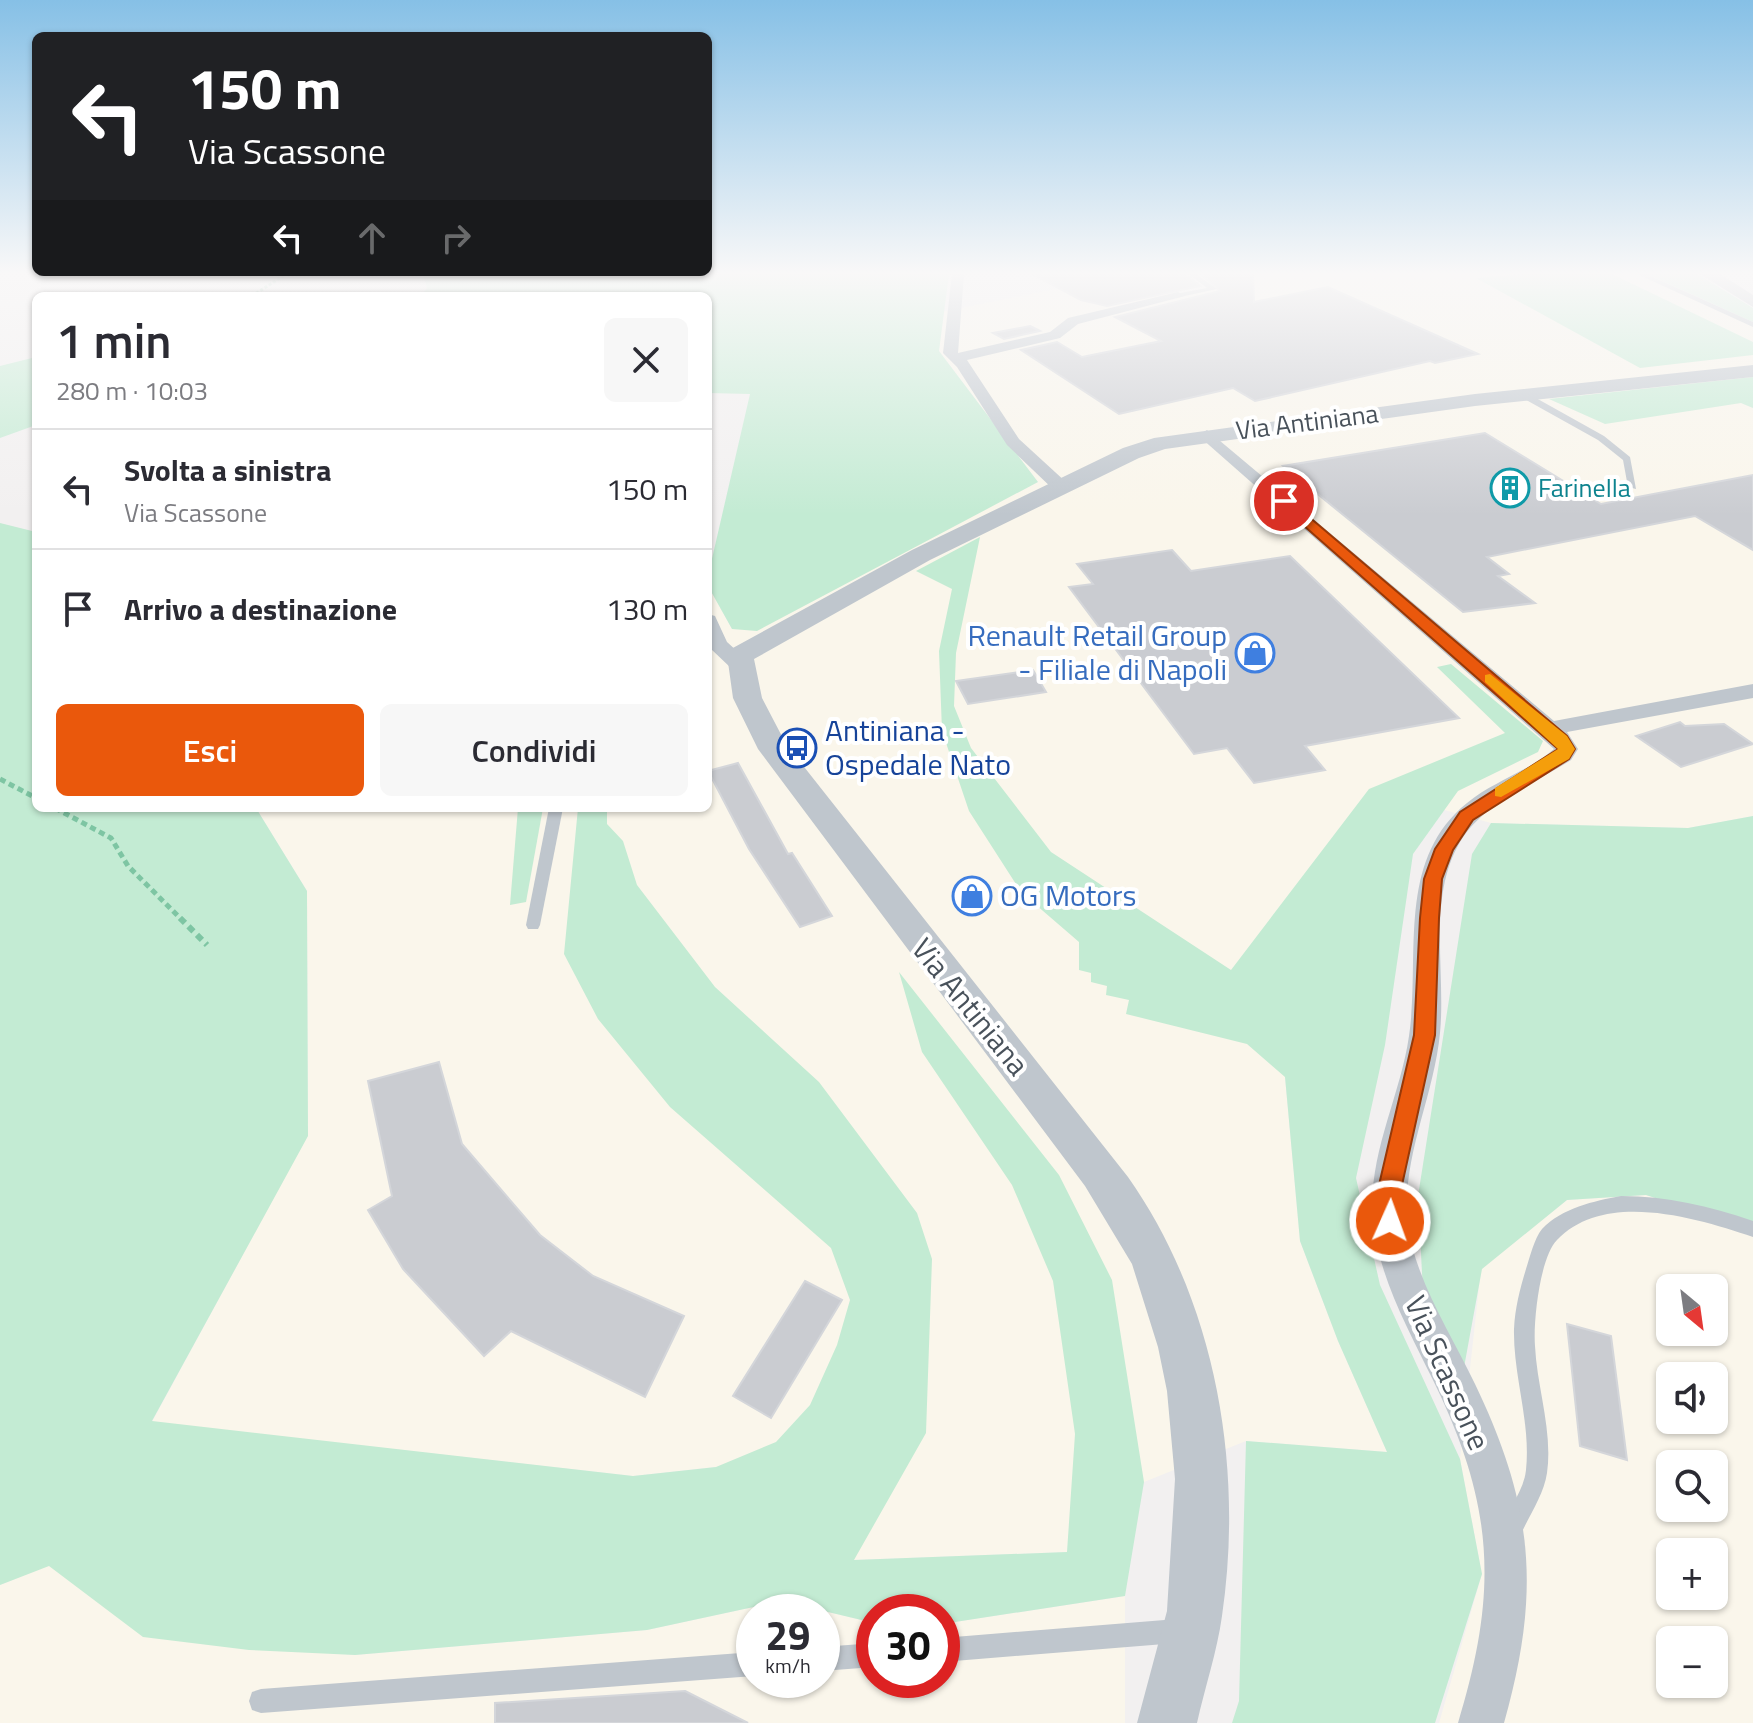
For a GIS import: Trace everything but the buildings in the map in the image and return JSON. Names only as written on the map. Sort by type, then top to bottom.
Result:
[{"type":"street","points":[[951,354],[1013,442],[1061,487]]},
{"type":"street","points":[[960,363],[959,358],[966,354]]},
{"type":"street","name":"Via Antiniana","points":[[722,652],[741,655],[895,569],[1131,453],[1162,443],[1524,395],[1751,371]]},
{"type":"street","points":[[1207,435],[1549,729],[1753,691]]},
{"type":"street","points":[[712,629],[722,652]]},
{"type":"street","name":"Via Antiniana","points":[[722,652],[777,751],[903,925],[1024,1072],[1118,1198],[1155,1262],[1183,1346],[1195,1397],[1201,1518],[1195,1613],[1167,1723]]},
{"type":"street","name":"Via Scassone","points":[[1481,1723],[1497,1673],[1509,1605],[1508,1537],[1493,1477],[1463,1400],[1424,1330],[1402,1269],[1390,1221],[1390,1185],[1425,1035],[1433,879],[1444,849],[1467,816],[1563,755],[1566,749],[1549,729]]},
{"type":"lane","points":[[1524,395],[1601,438],[1627,459],[1633,487]]},
{"type":"lane","points":[[533,925],[555,812]]},
{"type":"lane","points":[[1508,1537],[1537,1472],[1525,1310],[1546,1237],[1570,1220],[1598,1208],[1631,1202],[1721,1218],[1753,1229]]},
{"type":"lane","points":[[960,1649],[1190,1630]]},
{"type":"lane","points":[[261,1701],[736,1665]]},
{"type":"path","points":[[0,779],[32,796]]},
{"type":"path","points":[[62,812],[111,838],[128,866],[207,945]]},
{"type":"shaded area","points":[[942,354],[1753,354],[1753,377],[1551,399],[1741,403],[1753,408],[1753,816],[1688,828],[1491,823],[1369,789],[1285,1077],[1300,1241],[1338,1341],[1387,1452],[1246,1441],[1144,1482],[1067,1552],[853,1560],[715,1467],[633,1476],[152,1422],[308,1135],[307,891],[258,812],[712,812],[712,593],[732,629],[1038,482]]},
{"type":"shaded area","points":[[1646,1195],[1753,1230],[1753,1723],[1439,1723],[1482,1574],[1460,1459],[1481,1269],[1567,1200]]},
{"type":"shaded area","points":[[49,1565],[143,1636],[355,1655],[647,1630],[736,1611],[736,1698],[840,1698],[840,1615],[856,1619],[856,1698],[960,1698],[960,1621],[1125,1596],[1125,1723],[0,1723],[0,1585]]},
{"type":"green space","points":[[712,354],[942,354],[1038,482],[757,631],[732,629],[712,593],[712,559],[750,394],[712,393]]},
{"type":"green space","points":[[1615,354],[1753,354],[1753,355],[1640,368]]},
{"type":"green space","points":[[32,358],[32,426],[0,438],[0,366]]},
{"type":"green space","points":[[1753,377],[1753,408],[1741,403],[1605,424],[1549,399]]},
{"type":"green space","points":[[0,523],[32,531],[32,812],[258,812],[307,891],[308,1136],[152,1421],[633,1476],[716,1467],[776,1442],[810,1405],[837,1345],[850,1300],[831,1248],[670,1107],[598,1019],[564,954],[578,812],[607,812],[607,824],[623,841],[637,885],[715,987],[819,1082],[917,1213],[932,1259],[926,1433],[854,1560],[1067,1552],[1075,1434],[1053,1281],[1012,1185],[922,1052],[899,972],[1059,1175],[1112,1280],[1144,1482],[1125,1596],[960,1621],[960,1594],[856,1594],[856,1619],[840,1615],[840,1594],[736,1594],[736,1611],[647,1630],[355,1655],[249,1650],[143,1637],[49,1566],[0,1585]]},
{"type":"green space","points":[[980,537],[956,653],[954,706],[971,748],[1051,852],[1231,970],[1369,789],[1505,733],[1437,667],[1451,664],[1543,741],[1538,752],[1458,791],[1413,854],[1385,1045],[1356,1178],[1380,1285],[1460,1459],[1482,1574],[1435,1723],[1232,1723],[1239,1701],[1246,1441],[1387,1452],[1338,1341],[1300,1241],[1285,1077],[1247,1044],[1126,1014],[1129,1000],[1106,995],[1107,986],[1091,982],[1091,973],[1079,970],[1079,942],[1021,892],[969,811],[942,731],[939,651],[952,589],[916,571]]},
{"type":"green space","points":[[518,812],[542,812],[526,902],[510,905]]},
{"type":"green space","points":[[1753,816],[1753,1230],[1646,1195],[1567,1200],[1482,1269],[1463,1373],[1423,1292],[1418,1196],[1472,854],[1491,823],[1688,828]]},
{"type":"slow traffic","points":[[1490,678],[1561,739],[1566,749],[1551,763],[1501,792]]},
{"type":"place","name":"Farinella","points":[[1510,488]]},
{"type":"place","name":"Renault Retail Group - Filiale di Napoli","points":[[1255,653]]},
{"type":"place","name":"Antiniana - Ospedale Nato","points":[[797,748]]},
{"type":"place","name":"OG Motors","points":[[972,896]]},
{"type":"route","points":[[1284,501],[1561,739],[1566,749],[1563,755],[1489,799],[1467,816],[1454,830],[1444,849],[1433,879],[1429,918],[1425,1035],[1390,1185],[1390,1221]]}]
